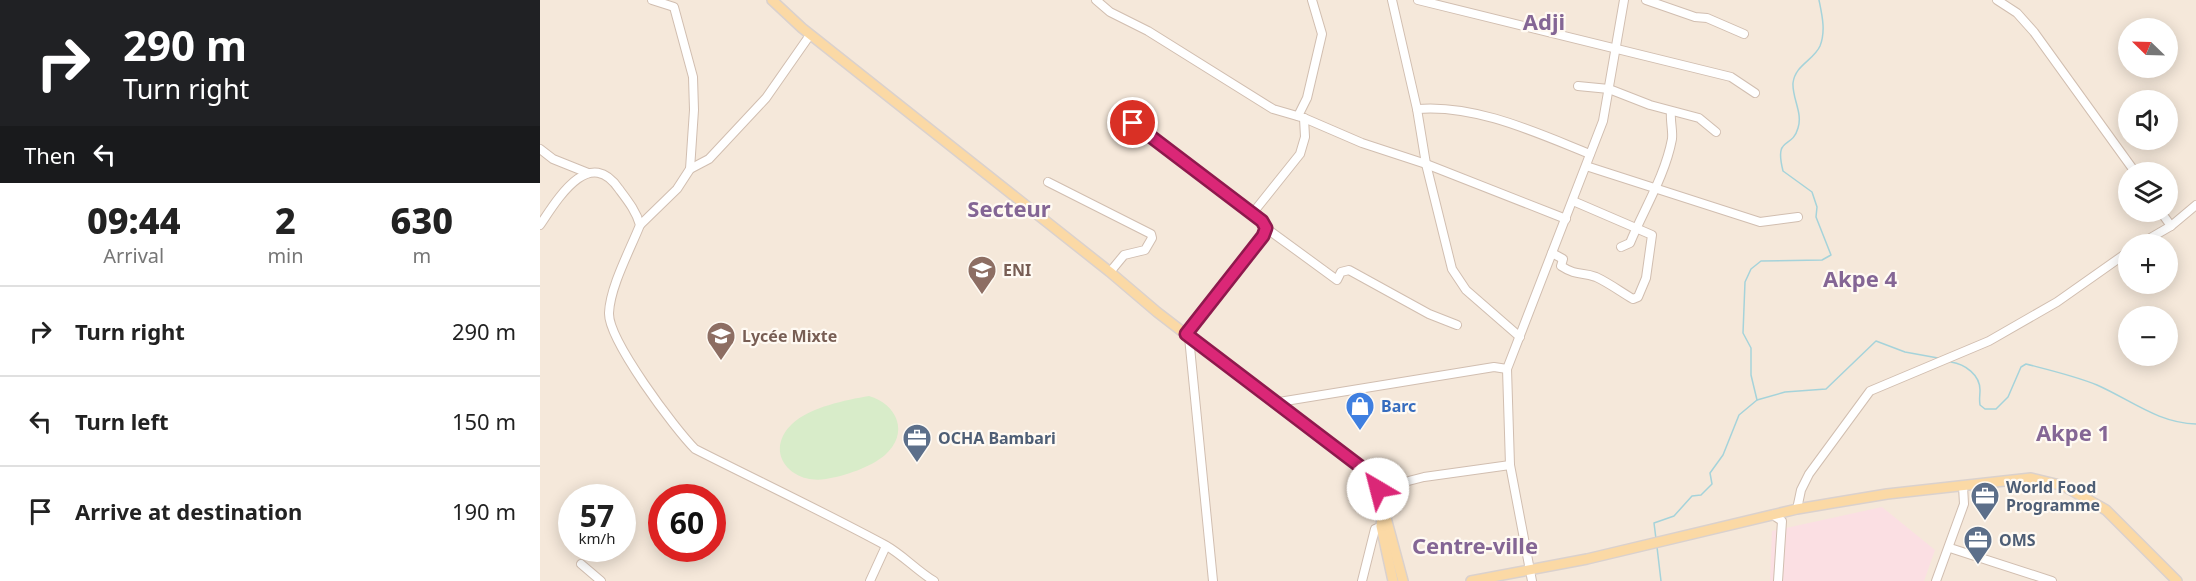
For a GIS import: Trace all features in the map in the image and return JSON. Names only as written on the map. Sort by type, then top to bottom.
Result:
[{"type":"main road","points":[[772,0],[810,35],[1187,335],[1385,488],[1384,525],[1393,581]]},
{"type":"main road","points":[[1471,581],[1648,545],[1797,509],[1887,494],[2031,478],[2064,486],[2106,510],[2177,581]]},
{"type":"main road","points":[[1388,544],[1403,581]]},
{"type":"street","points":[[652,0],[673,3],[693,77],[694,110],[690,169],[677,189],[640,225],[612,297],[609,314],[624,352],[682,436],[695,449],[805,502],[836,522],[886,546],[934,581]]},
{"type":"street","points":[[1096,0],[1110,12],[1148,31],[1260,103],[1301,117],[1362,143],[1426,164],[1566,219]]},
{"type":"street","points":[[1252,214],[1300,154],[1305,137],[1301,117],[1322,34],[1312,0]]},
{"type":"street","points":[[1392,0],[1448,258],[1457,280],[1520,337]]},
{"type":"street","points":[[1418,0],[1615,46],[1731,77],[1755,93]]},
{"type":"street","points":[[1532,581],[1510,465],[1507,369],[1604,122],[1624,0]]},
{"type":"street","points":[[1646,0],[1695,17],[1707,18],[1744,34]]},
{"type":"street","points":[[1997,0],[2017,13],[2034,32],[2128,162]]},
{"type":"street","points":[[690,169],[709,159],[766,98],[810,35]]},
{"type":"street","points":[[1578,86],[1609,89],[1671,112],[1699,118],[1716,132]]},
{"type":"street","points":[[1417,109],[1441,107],[1462,111],[1516,126],[1590,154]]},
{"type":"street","points":[[1119,111],[1252,214],[1266,228],[1337,280],[1341,272],[1349,270],[1429,314],[1457,325]]},
{"type":"street","points":[[1621,247],[1630,243],[1655,190],[1672,137],[1671,112]]},
{"type":"street","points":[[540,149],[553,159],[588,173],[597,173],[613,179],[637,214],[640,225]]},
{"type":"street","points":[[1586,166],[1655,190],[1708,203],[1760,222],[1769,223],[1798,217]]},
{"type":"street","points":[[540,225],[567,187],[576,178],[588,173]]},
{"type":"street","points":[[1048,182],[1151,234],[1152,238],[1145,250],[1124,255],[1110,272]]},
{"type":"street","points":[[1552,253],[1563,259],[1561,266],[1569,272],[1593,276],[1636,299],[1646,278],[1652,235],[1573,201]]},
{"type":"street","points":[[2157,234],[2171,226],[2196,205]]},
{"type":"street","points":[[2168,222],[2171,226]]},
{"type":"street","points":[[1213,581],[1187,335],[1263,236],[1266,228]]},
{"type":"street","points":[[1797,509],[1801,490],[1809,474],[1869,391],[1989,341],[2056,302],[2118,259]]},
{"type":"street","points":[[1274,403],[1494,367],[1507,369]]},
{"type":"street","points":[[1385,488],[1424,477],[1510,465]]},
{"type":"street","points":[[1936,581],[1950,548],[1964,504],[1963,486]]},
{"type":"street","points":[[1773,515],[1782,521],[1778,581]]},
{"type":"street","points":[[1362,581],[1376,530],[1384,525]]},
{"type":"street","points":[[870,581],[886,546]]},
{"type":"street","points":[[1950,548],[2052,581]]},
{"type":"street","points":[[581,564],[601,581]]},
{"type":"shaded area","points":[[540,0],[2196,0],[2196,581],[540,581]]},
{"type":"shaded area","points":[[1882,507],[1935,550],[1924,581],[1770,581],[1772,531]]},
{"type":"green space","points":[[869,396],[887,406],[897,420],[897,438],[885,455],[857,470],[826,479],[813,480],[792,472],[781,455],[780,445],[792,424],[818,409]]},
{"type":"waterway","points":[[1656,539],[1654,523],[1674,516],[1692,496],[1701,495],[1712,484],[1710,473],[1723,455],[1739,415],[1757,400],[1751,375],[1751,348],[1743,333],[1745,282],[1751,269],[1761,261],[1822,260],[1831,255],[1816,217],[1817,207],[1812,192],[1783,171],[1781,160],[1782,147],[1795,135],[1799,122],[1793,89],[1794,77],[1814,55],[1822,40],[1823,23],[1819,0]]},
{"type":"waterway","points":[[1757,400],[1785,392],[1826,389],[1876,341],[1905,352],[1938,358]]},
{"type":"waterway","points":[[1951,362],[1961,365],[1975,375],[1980,390],[1980,405],[1985,409],[1996,409],[2008,397],[2021,367],[2026,364],[2097,385],[2169,420],[2196,424]]},
{"type":"waterway","points":[[1657,547],[1661,581]]},
{"type":"place","name":"ENI","points":[[982,296]]},
{"type":"place","name":"Lycée Mixte","points":[[721,362]]},
{"type":"place","name":"Barc","points":[[1360,432]]},
{"type":"place","name":"OCHA Bambari","points":[[917,464]]},
{"type":"place","name":"World Food Programme","points":[[1985,522]]},
{"type":"place","name":"OMS","points":[[1978,566]]},
{"type":"district","name":"Adji","points":[[1544,21]]},
{"type":"district","name":"Secteur","points":[[1009,208]]},
{"type":"district","name":"Akpe 4","points":[[1860,278]]},
{"type":"district","name":"Akpe 1","points":[[2073,432]]},
{"type":"district","name":"Centre-ville","points":[[1475,545]]},
{"type":"route","points":[[1133,123],[1223,190],[1262,221],[1266,228],[1263,236],[1186,334],[1370,474],[1380,484],[1378,489]]}]
